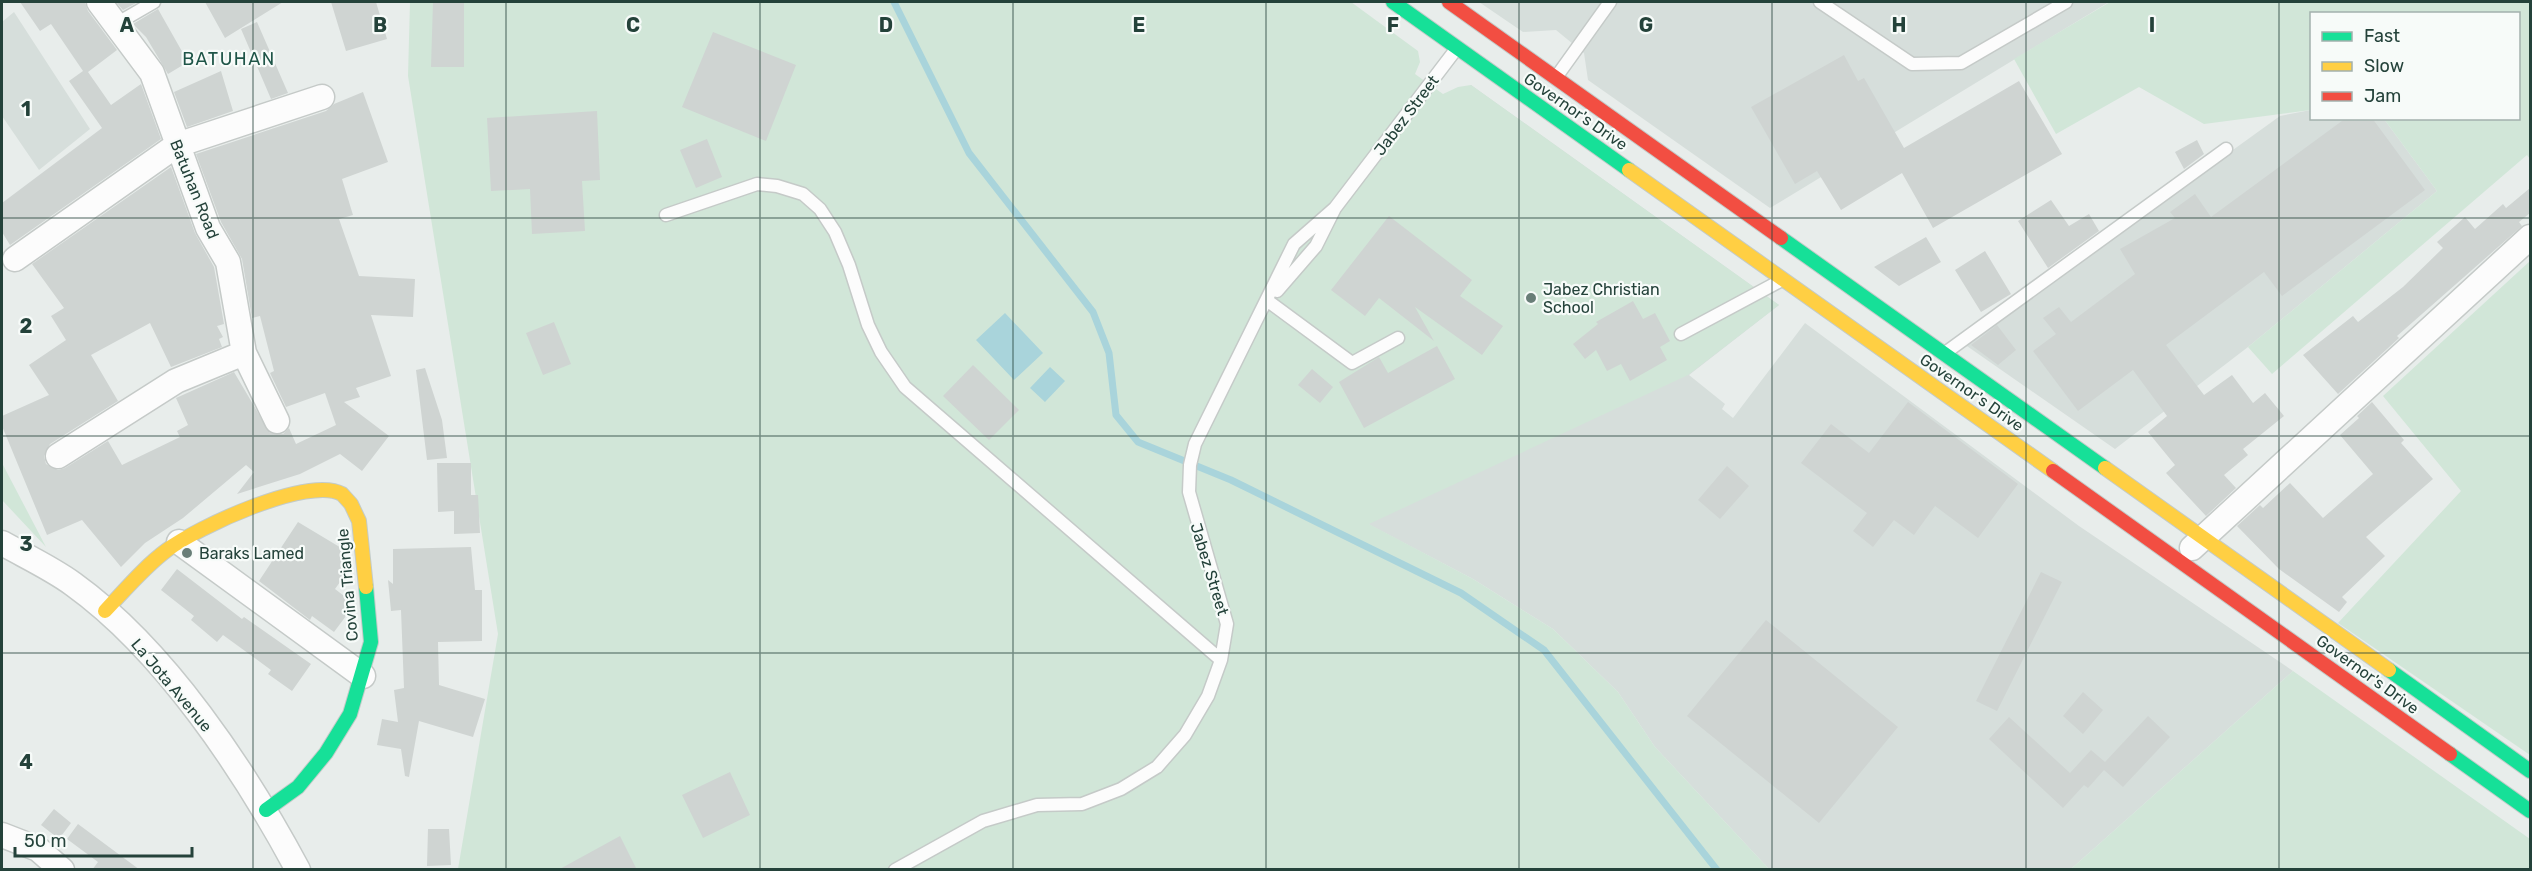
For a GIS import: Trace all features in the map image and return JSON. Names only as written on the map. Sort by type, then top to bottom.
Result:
[{"type":"main road","name":"Governor's Drive","points":[[1393,2],[1468,35],[1546,91],[1944,354],[2530,771]]},
{"type":"main road","name":"Governor's Drive","points":[[1449,2],[1468,35],[1546,91],[1784,279],[2530,811]]},
{"type":"main road","name":"Covina Triangle","points":[[105,611],[145,569],[179,542],[249,509],[298,492],[323,488],[344,495],[352,503],[359,521],[371,642],[363,676],[350,714],[326,753],[298,787],[266,810]]},
{"type":"street","name":"Batuhan Road","points":[[99,2],[152,73],[208,228],[228,262],[244,353],[277,421]]},
{"type":"street","points":[[15,259],[177,145],[322,97]]},
{"type":"street","points":[[2179,560],[2530,237]]},
{"type":"street","points":[[58,456],[176,381],[244,353]]},
{"type":"street","points":[[179,542],[363,676]]},
{"type":"street","name":"La Jota Avenue","points":[[2,543],[73,584],[144,647],[174,684],[266,810],[298,870]]},
{"type":"street","points":[[2,835],[38,849],[62,870]]},
{"type":"lane","points":[[116,24],[154,2]]},
{"type":"lane","points":[[1546,91],[1610,2]]},
{"type":"lane","points":[[1820,2],[1912,64],[1961,63],[2066,2]]},
{"type":"lane","name":"Jabez Street","points":[[1268,301],[1316,246],[1335,208],[1468,35]]},
{"type":"lane","points":[[1944,354],[2226,149]]},
{"type":"lane","points":[[666,215],[757,184],[777,186],[803,194],[820,209],[835,232],[849,265],[868,325],[881,352],[905,387],[1221,660]]},
{"type":"lane","name":"Jabez Street","points":[[895,870],[983,821],[1037,805],[1082,804],[1120,789],[1156,767],[1185,735],[1208,696],[1221,660],[1227,624],[1189,492],[1190,465],[1195,444],[1268,301],[1294,244],[1335,208]]},
{"type":"lane","points":[[1681,334],[1784,279]]},
{"type":"lane","points":[[1268,301],[1352,363],[1398,338]]},
{"type":"shaded area","points":[[1479,2],[2109,2],[1770,208],[1588,80],[1584,53],[1556,30],[1523,32]]},
{"type":"shaded area","points":[[14,12],[90,129],[39,170],[2,116],[2,22]]},
{"type":"shaded area","points":[[1471,85],[1779,305],[1689,375],[1725,404],[1722,409],[1733,418],[1805,323],[2079,526],[2293,671],[2071,869],[1769,869],[1655,747],[1618,692],[1553,629],[1473,579],[1368,524]]},
{"type":"shaded area","points":[[2310,110],[2310,120],[2385,120],[2437,191],[2248,347],[2115,449],[1964,344],[2280,116]]},
{"type":"green space","points":[[410,2],[1351,2],[1418,51],[1420,62],[1415,74],[1443,94],[1458,87],[1471,85],[1779,305],[1688,375],[1369,524],[1473,579],[1553,629],[1618,692],[1655,747],[1769,869],[458,869],[498,634],[408,76]]},
{"type":"green space","points":[[2110,2],[2530,2],[2530,159],[2527,155],[2272,374],[2248,347],[2437,191],[2385,120],[2520,120],[2520,12],[2310,12],[2310,110],[2204,124],[2139,87],[2056,134],[2014,59]]},
{"type":"green space","points":[[2530,261],[2530,755],[2338,623],[2461,491],[2383,396]]},
{"type":"green space","points":[[2,463],[46,547],[2,500]]},
{"type":"green space","points":[[2293,671],[2530,839],[2530,869],[2071,869]]},
{"type":"water","points":[[1005,313],[1043,353],[1014,380],[976,340]]},
{"type":"water","points":[[1050,367],[1065,381],[1045,402],[1030,388]]},
{"type":"building","points":[[20,2],[85,2],[88,11],[117,50],[88,72],[111,105],[141,84],[161,139],[10,245],[2,232],[2,203],[102,128],[69,81],[83,71],[51,24],[40,31]]},
{"type":"building","points":[[116,2],[138,2],[123,10]]},
{"type":"building","points":[[205,2],[283,2],[225,38]]},
{"type":"building","points":[[331,2],[376,2],[387,39],[346,51]]},
{"type":"building","points":[[433,2],[464,2],[464,67],[431,67]]},
{"type":"building","points":[[158,9],[188,62],[168,74],[146,37],[133,24]]},
{"type":"building","points":[[257,22],[288,93],[271,99],[241,29]]},
{"type":"building","points":[[713,32],[796,65],[766,141],[682,107]]},
{"type":"building","points":[[1844,55],[1858,81],[1864,78],[1904,148],[2019,81],[2062,154],[1933,228],[1902,173],[1841,210],[1817,171],[1795,184],[1751,107]]},
{"type":"building","points":[[221,71],[233,111],[187,127],[174,92]]},
{"type":"building","points":[[363,92],[388,162],[342,179],[353,215],[339,219],[359,276],[415,279],[413,317],[371,315],[391,376],[356,388],[360,397],[344,402],[389,436],[362,471],[340,454],[300,474],[237,494],[254,472],[246,465],[183,518],[145,543],[121,567],[82,520],[47,535],[2,426],[2,416],[49,395],[29,365],[66,340],[51,316],[64,308],[32,264],[171,167],[195,233],[214,267],[224,324],[217,326],[223,337],[219,339],[222,347],[171,367],[150,323],[91,355],[118,401],[50,444],[44,456],[46,464],[58,470],[65,468],[108,441],[122,465],[180,437],[177,431],[188,425],[176,398],[234,372],[270,433],[283,434],[289,428],[296,444],[336,425],[325,393],[286,407],[270,373],[274,371],[260,316],[252,318],[242,259],[221,222],[196,154],[326,111],[334,104]]},
{"type":"building","points":[[597,111],[600,180],[582,181],[585,231],[532,234],[530,189],[491,191],[487,118]]},
{"type":"building","points":[[2343,120],[2373,120],[2425,190],[2282,296],[2264,272],[2166,345],[2204,395],[2232,375],[2253,403],[2265,393],[2284,416],[2243,449],[2248,455],[2224,475],[2236,488],[2206,516],[2166,473],[2175,465],[2148,432],[2167,416],[2133,370],[2078,411],[2033,351],[2056,334],[2043,318],[2059,307],[2071,322],[2135,274],[2120,249],[2175,218],[2170,212],[2195,194],[2211,217]]},
{"type":"building","points":[[707,139],[722,177],[696,188],[680,150]]},
{"type":"building","points":[[2197,140],[2204,154],[2184,169],[2175,152]]},
{"type":"building","points":[[2530,188],[2530,213],[2519,222],[2522,226],[2397,336],[2399,338],[2338,394],[2303,355],[2353,316],[2358,322],[2403,287],[2443,248],[2437,242],[2465,217],[2475,229],[2503,204],[2506,208]]},
{"type":"building","points":[[2051,200],[2069,226],[2089,214],[2099,231],[2048,268],[2018,221]]},
{"type":"building","points":[[1389,216],[1472,280],[1460,296],[1503,326],[1482,355],[1415,307],[1434,341],[1379,298],[1365,316],[1331,290]]},
{"type":"building","points":[[1926,237],[1941,262],[1899,286],[1874,267]]},
{"type":"building","points":[[1985,251],[2011,294],[1981,312],[1955,270]]},
{"type":"building","points":[[1633,301],[1643,319],[1655,313],[1670,341],[1660,347],[1667,360],[1630,381],[1621,364],[1607,371],[1596,350],[1585,359],[1573,344],[1598,324],[1596,322]]},
{"type":"building","points":[[554,322],[571,364],[543,375],[526,333]]},
{"type":"building","points":[[1997,325],[2016,350],[1998,365],[1971,345]]},
{"type":"building","points":[[1437,346],[1455,379],[1364,428],[1339,382],[1379,357],[1388,373]]},
{"type":"building","points":[[973,365],[1019,410],[989,440],[943,396]]},
{"type":"building","points":[[425,368],[442,420],[447,458],[427,460],[416,370]]},
{"type":"building","points":[[1312,369],[1333,387],[1320,403],[1298,385]]},
{"type":"building","points":[[1908,402],[2018,484],[1978,538],[1935,506],[1914,535],[1894,520],[1873,547],[1853,531],[1867,513],[1801,463],[1831,424],[1869,453]]},
{"type":"building","points":[[2372,402],[2404,440],[2401,443],[2433,479],[2366,537],[2385,556],[2342,597],[2347,602],[2339,612],[2279,569],[2237,526],[2260,505],[2263,508],[2290,483],[2323,518],[2373,474],[2340,435],[2359,418],[2357,416]]},
{"type":"building","points":[[437,463],[471,463],[471,495],[478,495],[480,533],[454,534],[454,511],[438,512]]},
{"type":"building","points":[[1727,466],[1749,486],[1720,519],[1698,500]]},
{"type":"building","points":[[298,522],[343,549],[345,575],[335,589],[348,599],[349,612],[334,632],[312,616],[310,620],[259,581]]},
{"type":"building","points":[[471,547],[475,590],[482,590],[482,641],[438,642],[439,685],[485,699],[473,737],[419,721],[409,777],[405,776],[401,749],[377,745],[382,719],[398,722],[394,690],[404,688],[401,610],[391,611],[388,580],[393,584],[393,549]]},
{"type":"building","points":[[177,569],[242,619],[244,617],[311,664],[292,691],[268,674],[271,670],[223,635],[217,642],[191,620],[194,616],[161,590]]},
{"type":"building","points":[[2041,572],[2062,582],[1997,711],[1976,701]]},
{"type":"building","points":[[1766,620],[1898,727],[1819,823],[1687,716]]},
{"type":"building","points":[[2083,692],[2103,710],[2083,734],[2063,716]]},
{"type":"building","points":[[2148,716],[2170,737],[2123,787],[2104,770],[2088,788],[2084,785],[2063,808],[1989,739],[2009,717],[2070,773],[2091,750],[2105,762]]},
{"type":"building","points":[[730,772],[750,815],[703,838],[682,795]]},
{"type":"building","points":[[54,809],[71,823],[59,839],[41,825]]},
{"type":"building","points":[[78,824],[140,870],[92,870],[98,862],[67,839]]},
{"type":"building","points":[[428,829],[449,829],[451,865],[427,866]]},
{"type":"building","points":[[620,836],[637,870],[558,870]]},
{"type":"waterway","points":[[894,2],[969,153],[1093,312],[1109,353],[1116,415],[1138,442],[1231,480],[1461,593],[1544,650],[1717,870]]},
{"type":"traffic: fast","points":[[1393,2],[1629,170]]},
{"type":"traffic: fast","points":[[1781,238],[2105,468]]},
{"type":"traffic: fast","points":[[266,810],[298,787],[326,753],[350,714],[371,642],[366,587]]},
{"type":"traffic: fast","points":[[2389,670],[2530,771]]},
{"type":"traffic: fast","points":[[2450,754],[2530,811]]},
{"type":"traffic: slow","points":[[1629,170],[2053,471]]},
{"type":"traffic: slow","points":[[2105,468],[2389,670]]},
{"type":"traffic: slow","points":[[105,611],[150,564],[181,540],[253,507],[305,492],[326,490],[342,494],[351,504],[359,521],[366,587]]},
{"type":"traffic: jam","points":[[1449,2],[1781,238]]},
{"type":"traffic: jam","points":[[2053,471],[2450,754]]},
{"type":"place","name":"Jabez Christian School","points":[[1531,298]]},
{"type":"place","name":"Baraks Lamed","points":[[187,553]]},
{"type":"district","name":"BATUHAN","points":[[229,59]]}]
